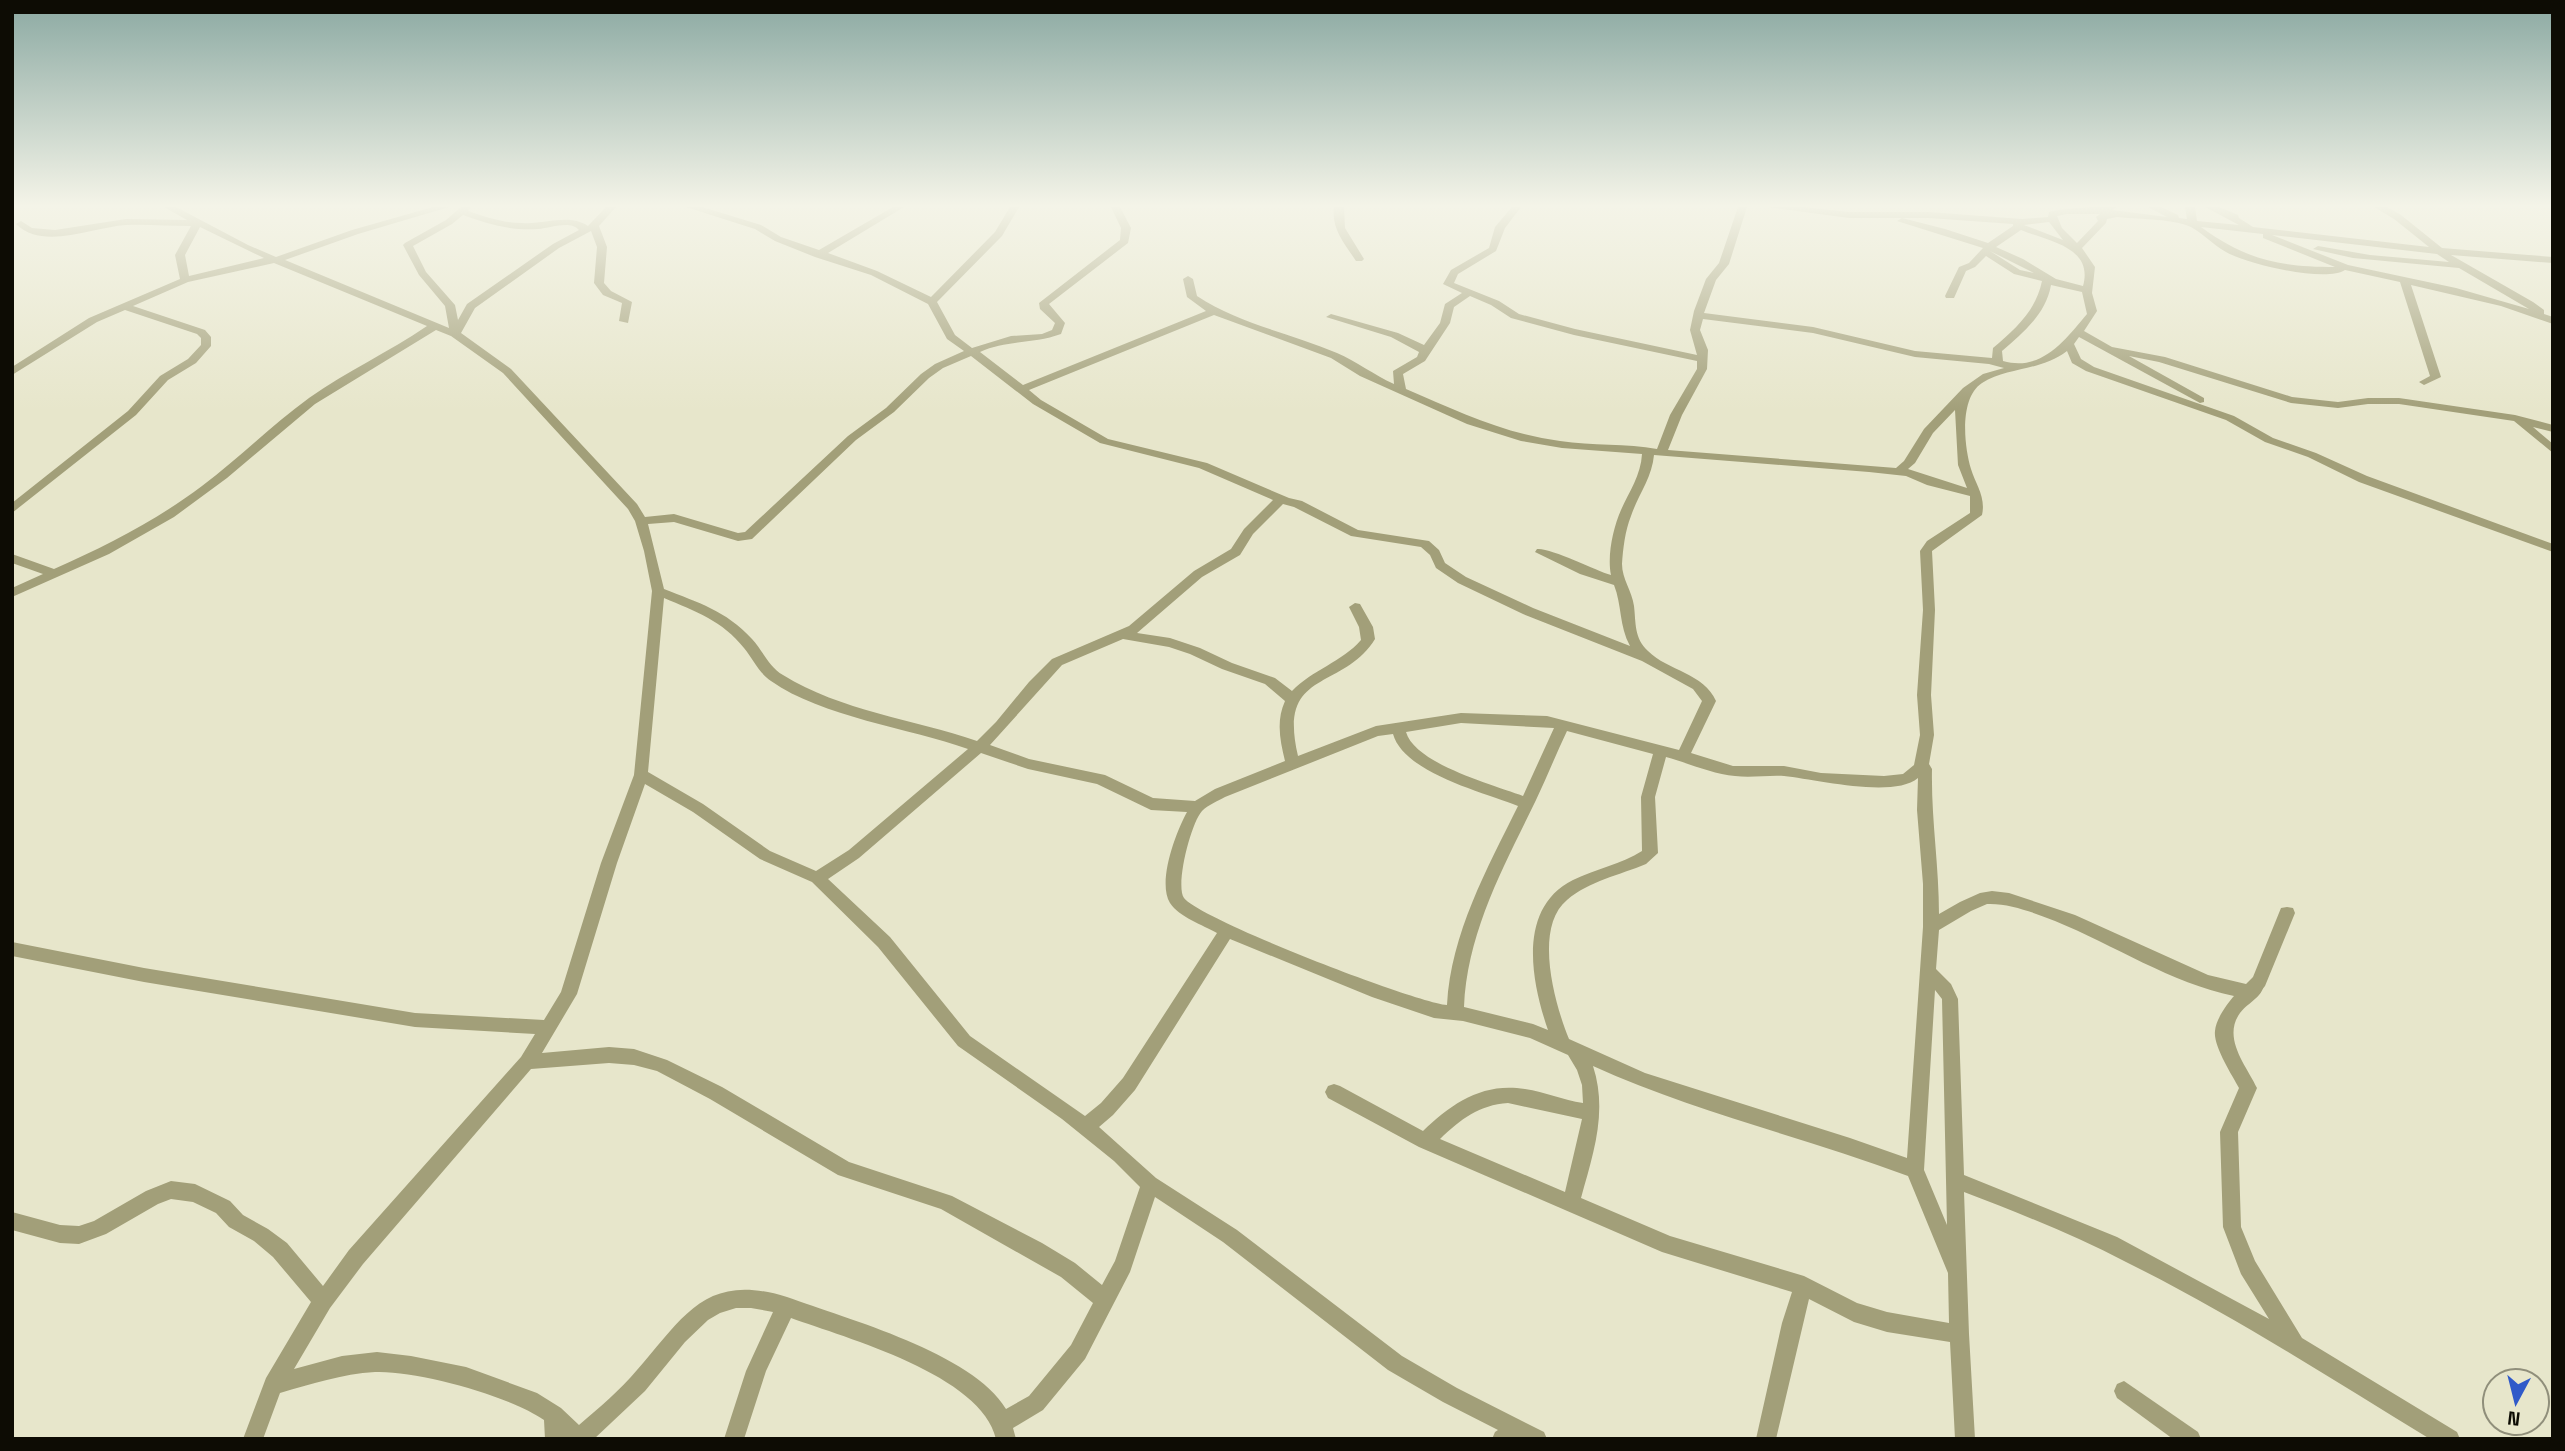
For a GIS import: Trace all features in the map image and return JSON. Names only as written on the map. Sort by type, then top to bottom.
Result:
[{"type":"street","points":[[184,275],[185,281]]},
{"type":"street","points":[[12,372],[73,332],[123,306],[207,275]]},
{"type":"street","points":[[253,1439],[273,1385],[323,1301],[356,1257],[527,1062],[546,1027],[569,994],[609,863],[641,775],[658,592],[656,572],[641,521],[633,508],[507,371],[455,334],[315,275]]},
{"type":"street","points":[[423,275],[450,305],[455,334]]},
{"type":"street","points":[[455,334],[471,306],[515,275]]},
{"type":"street","points":[[598,275],[599,283],[607,293],[627,302],[624,321]]},
{"type":"street","points":[[877,275],[932,302],[951,337],[994,366],[1021,390],[1111,444],[1203,465],[1355,533],[1425,544],[1435,553],[1440,565],[1462,580],[1528,611],[1644,657],[1664,672],[1698,685],[1708,695],[1709,701],[1683,755]]},
{"type":"street","points":[[932,302],[956,275]]},
{"type":"street","points":[[641,521],[674,518],[738,537],[748,536],[852,438],[890,410],[925,376],[971,351],[1003,341],[1044,337],[1057,332],[1059,323],[1044,307],[1044,303],[1081,275]]},
{"type":"street","points":[[1454,275],[1447,282],[1467,294],[1495,303],[1515,316],[1703,359]]},
{"type":"street","points":[[1662,451],[1676,415],[1696,382],[1703,350],[1695,330],[1707,288],[1716,275]]},
{"type":"street","points":[[1950,296],[1959,275]]},
{"type":"street","points":[[2029,275],[2087,290]]},
{"type":"street","points":[[2046,360],[2074,339],[2094,310],[2087,290],[2091,275]]},
{"type":"street","points":[[2381,275],[2551,316]]},
{"type":"street","points":[[2479,275],[2551,316]]},
{"type":"street","points":[[1188,279],[1192,297],[1214,312],[1335,355],[1364,374],[1471,422],[1521,438],[1562,445],[1898,471],[1974,492]]},
{"type":"street","points":[[2404,279],[2407,295],[2417,313],[2426,351],[2436,377],[2424,383]]},
{"type":"street","points":[[1998,363],[1997,350],[2028,323],[2051,282]]},
{"type":"street","points":[[1401,389],[1397,373],[1421,359],[1445,323],[1449,306],[1467,294]]},
{"type":"street","points":[[12,509],[132,413],[164,379],[192,361],[206,346],[206,337],[201,332],[123,306]]},
{"type":"street","points":[[1021,390],[1063,370],[1103,358],[1146,337],[1214,312]]},
{"type":"street","points":[[1699,315],[1813,330],[1915,354],[1998,363],[2016,368]]},
{"type":"street","points":[[1331,317],[1407,340],[1425,351]]},
{"type":"street","points":[[12,593],[139,535],[204,490],[319,396],[409,345],[434,326]]},
{"type":"street","points":[[2074,339],[2105,349],[2161,359],[2291,400],[2338,405],[2399,401],[2515,418],[2553,429]]},
{"type":"street","points":[[2074,339],[2076,361]]},
{"type":"street","points":[[2105,349],[2179,387],[2269,440],[2312,455],[2363,479],[2553,548]]},
{"type":"street","points":[[1898,471],[1909,463],[1928,431],[1984,379],[2046,360],[2076,361],[2106,375],[2230,418]]},
{"type":"street","points":[[1915,1170],[1850,1146],[1642,1080],[1534,1031],[1455,1013],[1434,1011],[1372,990],[1227,931],[1176,900],[1174,890],[1177,854],[1197,807],[1220,793],[1361,736],[1398,727],[1451,719],[1547,721],[1683,755],[1733,771],[1784,771],[1821,778],[1871,781],[1907,779],[1921,766],[1927,735],[1924,695],[1929,610],[1926,551],[1931,544],[1976,515],[1979,508],[1964,466],[1961,407],[1963,396]]},
{"type":"street","points":[[2515,418],[2553,450]]},
{"type":"street","points":[[1644,657],[1631,637],[1627,601],[1616,564],[1622,525],[1645,475],[1648,450]]},
{"type":"street","points":[[817,878],[854,854],[979,747],[1057,662],[1125,635],[1198,574],[1236,552],[1255,524],[1273,505],[1284,499]]},
{"type":"street","points":[[1541,552],[1584,572],[1620,582]]},
{"type":"street","points":[[12,558],[55,574]]},
{"type":"street","points":[[658,592],[703,608],[731,625],[765,667],[789,686],[835,705],[1057,772],[1091,776],[1141,801],[1197,807]]},
{"type":"street","points":[[1293,765],[1285,726],[1291,698],[1308,681],[1346,660],[1365,645],[1368,639],[1366,627],[1355,607]]},
{"type":"street","points":[[1125,635],[1170,643],[1195,651],[1270,681],[1291,698]]},
{"type":"street","points":[[1455,1013],[1454,989],[1462,954],[1563,725]]},
{"type":"street","points":[[1398,727],[1402,741],[1411,752],[1435,765],[1527,803]]},
{"type":"street","points":[[1571,1202],[1592,1112],[1591,1082],[1587,1069],[1567,1045],[1553,1020],[1547,993],[1541,936],[1550,908],[1564,892],[1650,853],[1648,797],[1661,750]]},
{"type":"street","points":[[1921,766],[1925,769],[1924,810],[1931,928],[1915,1170],[1958,1275]]},
{"type":"street","points":[[641,775],[698,808],[765,855],[817,878],[884,942],[964,1041],[1084,1127],[1150,1184],[1230,1236],[1395,1363],[1532,1436]]},
{"type":"street","points":[[1178,807],[1189,821]]},
{"type":"street","points":[[1931,928],[1968,905],[1986,898],[1998,898],[2060,915],[2154,960],[2213,984],[2231,990],[2253,991]]},
{"type":"street","points":[[2287,912],[2265,969],[2253,991],[2232,1010],[2223,1031],[2228,1049],[2248,1088],[2229,1132],[2232,1227],[2248,1267],[2295,1344]]},
{"type":"street","points":[[1084,1127],[1107,1109],[1129,1084],[1227,931]]},
{"type":"street","points":[[12,949],[144,975],[402,1019],[546,1027]]},
{"type":"street","points":[[1928,971],[1950,999],[1959,1335],[1965,1439]]},
{"type":"street","points":[[527,1062],[608,1055],[634,1057],[661,1065],[716,1093],[844,1169],[945,1202],[1068,1270],[1106,1301]]},
{"type":"street","points":[[1334,1092],[1425,1141],[1669,1245],[1804,1286],[1854,1312],[1886,1322],[1959,1335]]},
{"type":"street","points":[[1425,1141],[1468,1104],[1493,1096],[1524,1097],[1562,1108],[1592,1112]]},
{"type":"street","points":[[1955,1180],[2078,1230],[2158,1267],[2295,1344],[2450,1439]]},
{"type":"street","points":[[273,1385],[342,1366],[377,1362],[400,1364],[466,1377],[537,1403],[554,1415],[578,1439],[609,1414],[686,1328],[709,1309],[728,1300],[748,1298],[787,1307],[935,1365],[986,1400],[1004,1431],[1037,1403],[1078,1352],[1123,1265],[1150,1184]]},
{"type":"street","points":[[12,1221],[60,1234],[79,1235],[100,1228],[152,1197],[171,1190],[195,1193],[223,1207],[236,1221],[280,1251],[323,1301]]},
{"type":"street","points":[[1766,1439],[1779,1391],[1794,1312],[1804,1286]]},
{"type":"street","points":[[734,1439],[754,1370],[768,1338],[787,1307]]},
{"type":"street","points":[[2124,1391],[2191,1439]]},
{"type":"street","points":[[554,1415],[555,1439]]},
{"type":"street","points":[[1502,1439],[1532,1436]]}]
